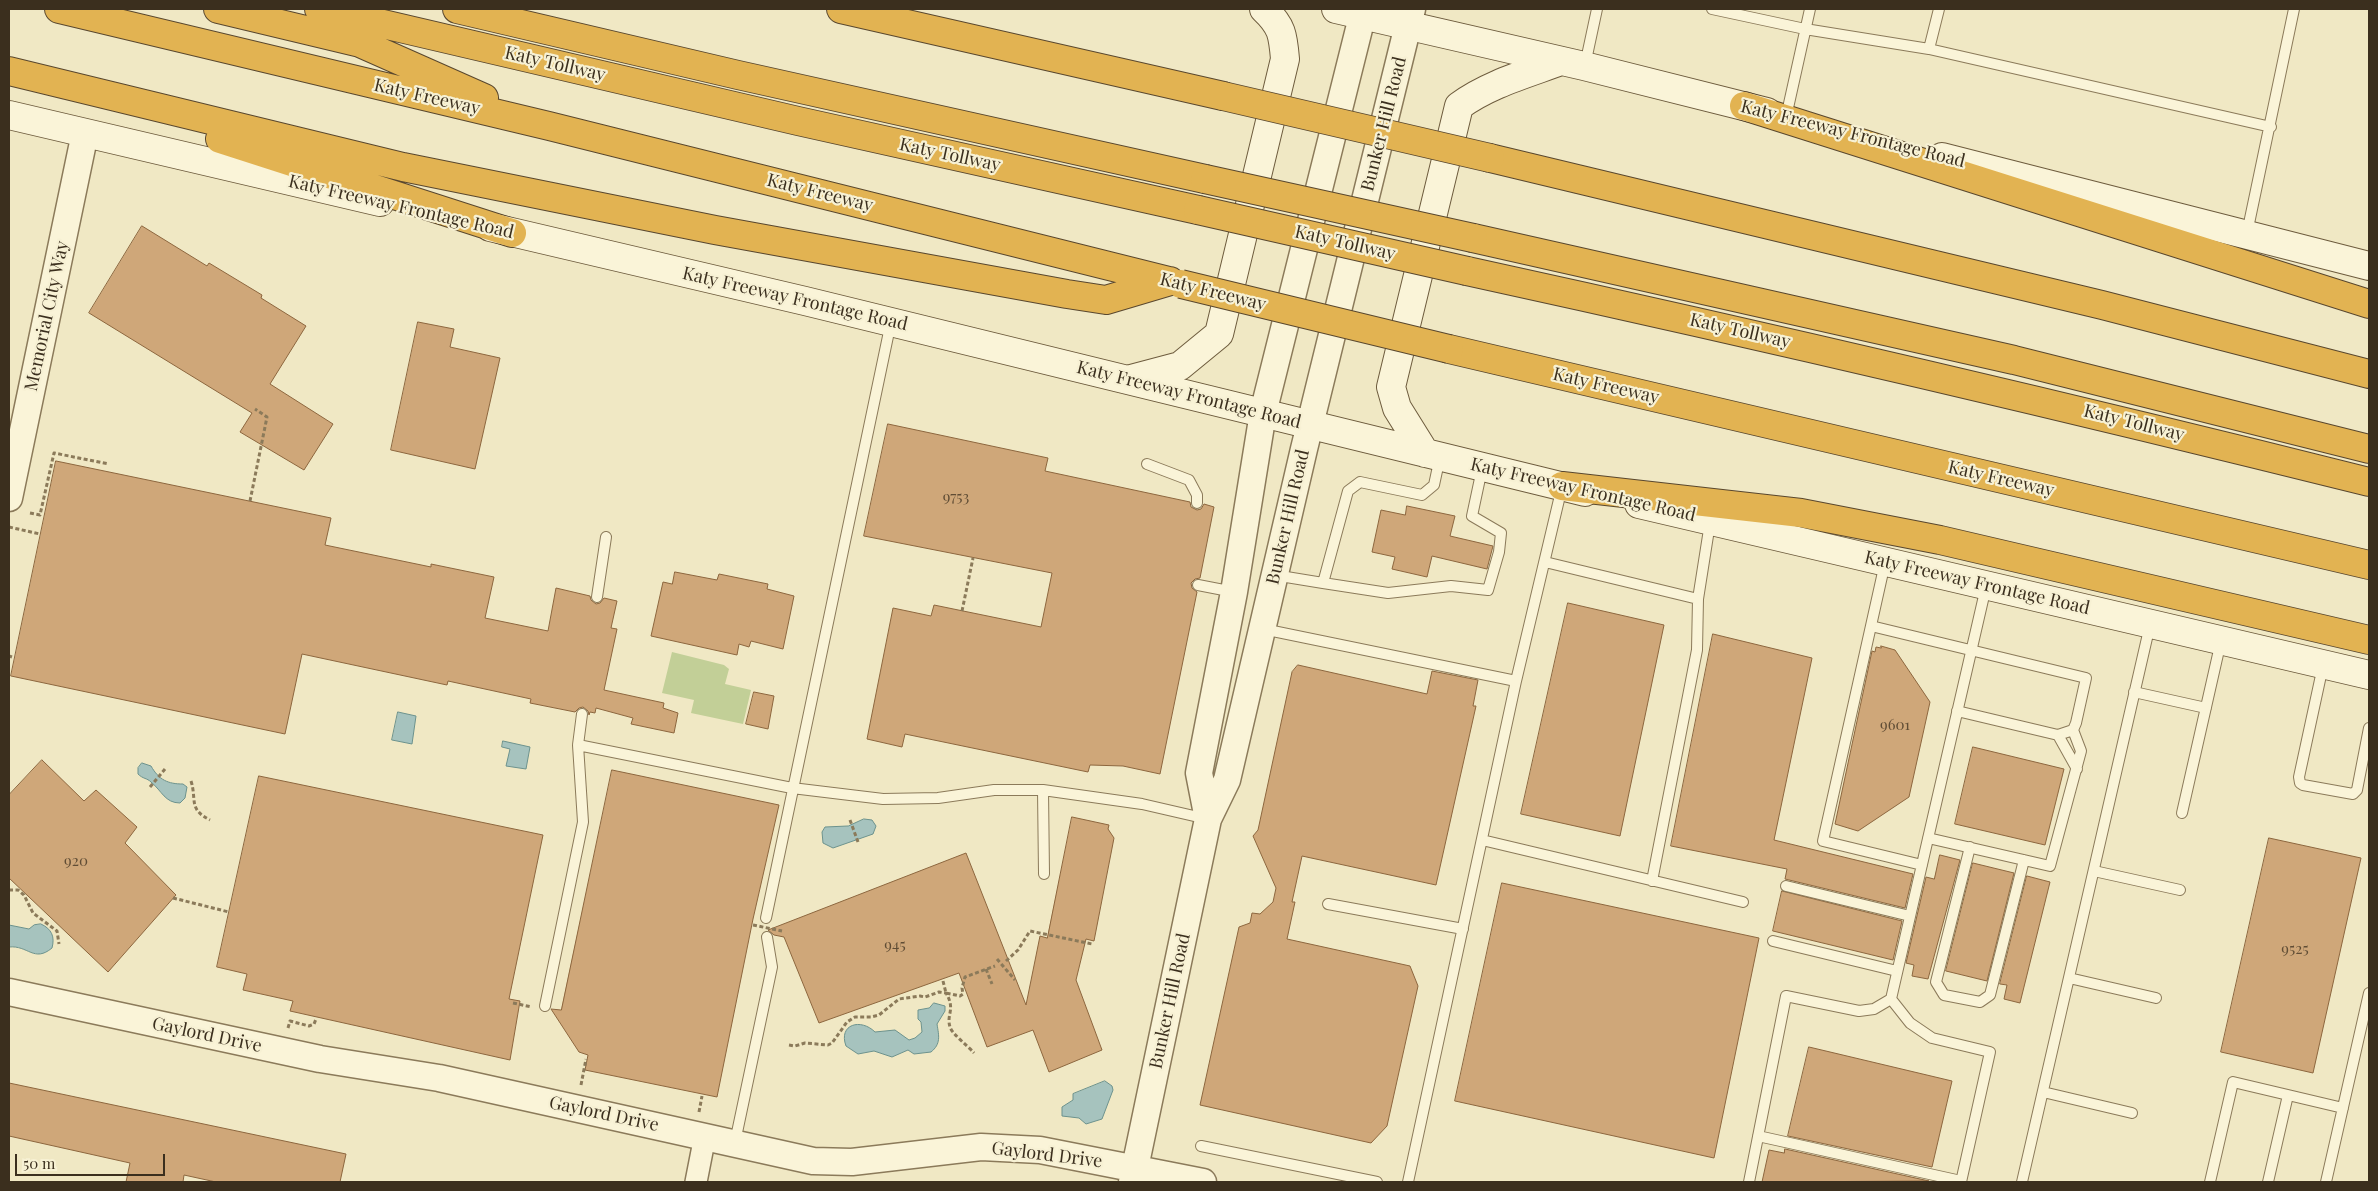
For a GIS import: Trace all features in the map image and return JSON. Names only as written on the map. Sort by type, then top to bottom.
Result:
[{"type":"highway","name":"Katy Freeway","points":[[58,9],[549,126],[1175,283],[1449,349],[2369,565]]},
{"type":"highway","points":[[218,9],[360,43],[549,126]]},
{"type":"highway","name":"Katy Tollway","points":[[319,9],[788,119],[1780,340],[2064,406],[2369,482]]},
{"type":"highway","name":"Katy Tollway","points":[[457,9],[748,77],[2014,360],[2369,449]]},
{"type":"highway","points":[[841,9],[1490,158],[2102,305],[2369,374]]},
{"type":"highway","points":[[9,72],[403,167],[715,230],[1106,300],[1175,283]]},
{"type":"highway","points":[[9,72],[512,233]]},
{"type":"highway","points":[[1744,106],[2369,304]]},
{"type":"highway","points":[[1562,486],[1801,513],[1940,540],[2369,640]]},
{"type":"highway","points":[[2272,542],[2369,580]]},
{"type":"main road","points":[[1127,380],[1180,366],[1219,334],[1285,58],[1283,35],[1276,20],[1264,9]]},
{"type":"main road","name":"Katy Freeway Frontage Road","points":[[1336,9],[1410,17],[1573,64],[2369,266]]},
{"type":"main road","points":[[1433,455],[1397,408],[1391,387],[1459,106],[1488,88],[1573,64]]},
{"type":"main road","name":"Katy Freeway Frontage Road","points":[[9,115],[891,322],[1562,486],[2369,675]]},
{"type":"street","name":"Bunker Hill Road","points":[[1208,819],[1199,773],[1234,592],[1263,413],[1363,12]]},
{"type":"street","name":"Bunker Hill Road","points":[[1133,1175],[1208,819],[1227,780],[1310,424],[1410,17]]},
{"type":"street","name":"Memorial City Way","points":[[9,498],[85,133]]},
{"type":"street","name":"Gaylord Drive","points":[[9,992],[320,1059],[702,1124],[735,1142],[813,1160],[852,1162],[981,1147],[1040,1150],[1133,1175],[1203,1182]]},
{"type":"street","points":[[696,1182],[702,1124]]},
{"type":"lane","points":[[1573,64],[1597,9]]},
{"type":"lane","points":[[1712,9],[1805,29],[1929,49],[2270,127]]},
{"type":"lane","points":[[1786,117],[1810,9]]},
{"type":"lane","points":[[1929,49],[1939,9]]},
{"type":"lane","points":[[2246,234],[2294,9]]},
{"type":"lane","points":[[766,918],[891,322]]},
{"type":"lane","points":[[1323,583],[1348,490],[1360,482],[1422,495],[1434,485],[1433,455]]},
{"type":"lane","points":[[1147,464],[1189,480],[1197,495],[1197,503]]},
{"type":"lane","points":[[1274,576],[1388,593],[1451,586],[1488,590],[1499,552],[1501,533],[1472,516],[1483,466]]},
{"type":"lane","points":[[1408,1182],[1516,681],[1562,486]]},
{"type":"lane","points":[[1652,881],[1697,650],[1698,598],[1710,521]]},
{"type":"lane","points":[[597,597],[606,537]]},
{"type":"lane","points":[[1545,562],[1698,598]]},
{"type":"lane","points":[[1885,562],[1823,841],[1922,865]]},
{"type":"lane","points":[[1198,585],[1234,592]]},
{"type":"lane","points":[[1749,1182],[1786,996],[1859,1011],[1874,1009],[1891,999],[1986,586]]},
{"type":"lane","points":[[2022,1182],[2150,624]]},
{"type":"lane","points":[[1870,626],[2086,678],[2073,730],[2081,751],[2050,866],[1928,838]]},
{"type":"lane","points":[[1262,628],[1516,681]]},
{"type":"lane","points":[[2182,813],[2221,641]]},
{"type":"lane","points":[[2324,665],[2300,783],[2352,794],[2357,790],[2369,728]]},
{"type":"lane","points":[[2134,692],[2206,708]]},
{"type":"lane","points":[[1957,711],[2058,736],[2073,730]]},
{"type":"lane","points":[[545,1006],[583,822],[578,745],[582,714]]},
{"type":"lane","points":[[2058,736],[2077,769]]},
{"type":"lane","points":[[578,745],[792,788],[883,799],[938,798],[994,790],[1042,790],[1142,804],[1208,819]]},
{"type":"lane","points":[[1042,790],[1044,874]]},
{"type":"lane","points":[[1482,840],[1743,902]]},
{"type":"lane","points":[[1970,847],[1936,982],[1944,995],[1980,1002],[1990,996],[2024,860]]},
{"type":"lane","points":[[2094,871],[2180,890]]},
{"type":"lane","points":[[1786,886],[1910,916]]},
{"type":"lane","points":[[1328,904],[1463,929]]},
{"type":"lane","points":[[735,1142],[772,967],[768,937]]},
{"type":"lane","points":[[1773,941],[1897,971]]},
{"type":"lane","points":[[2069,978],[2156,998]]},
{"type":"lane","points":[[2326,1182],[2369,993]]},
{"type":"lane","points":[[1758,1136],[1961,1182],[1990,1052],[1932,1038],[1910,1023],[1891,999]]},
{"type":"lane","points":[[2210,1182],[2233,1082],[2343,1108]]},
{"type":"lane","points":[[2043,1092],[2132,1113]]},
{"type":"lane","points":[[2268,1182],[2288,1095]]},
{"type":"lane","points":[[1201,1146],[1377,1182]]},
{"type":"path","points":[[250,501],[267,418],[254,409]]},
{"type":"path","points":[[30,513],[40,515],[54,453],[109,464]]},
{"type":"path","points":[[9,527],[40,534]]},
{"type":"path","points":[[962,611],[973,558]]},
{"type":"path","points":[[150,787],[165,769]]},
{"type":"path","points":[[191,780],[196,810],[200,815],[210,820]]},
{"type":"path","points":[[850,820],[858,842]]},
{"type":"path","points":[[9,890],[18,890],[24,895],[33,913],[57,931],[59,944]]},
{"type":"path","points":[[173,898],[229,912]]},
{"type":"path","points":[[753,925],[782,931]]},
{"type":"path","points":[[1006,961],[1018,950],[1030,931],[1092,944]]},
{"type":"path","points":[[997,959],[1015,980]]},
{"type":"path","points":[[789,1045],[795,1046],[805,1043],[828,1045],[836,1038],[847,1022],[855,1017],[871,1017],[879,1014],[899,999],[926,997],[939,992],[960,996],[963,994],[962,988],[965,977],[995,966]]},
{"type":"path","points":[[986,969],[992,984]]},
{"type":"path","points":[[943,981],[952,1005],[949,1022],[951,1029],[963,1039],[974,1053]]},
{"type":"path","points":[[288,1028],[290,1021],[309,1026],[314,1024],[316,1018]]},
{"type":"path","points":[[581,1086],[586,1059]]},
{"type":"path","points":[[702,1096],[702,1124]]},
{"type":"green space","points":[[672,652],[724,665],[729,669],[725,684],[751,690],[743,724],[691,713],[694,700],[662,693]]},
{"type":"water","points":[[398,712],[416,716],[412,744],[392,740]]},
{"type":"water","points":[[503,741],[530,747],[526,769],[506,766],[510,749],[502,747]]},
{"type":"water","points":[[142,763],[151,766],[157,775],[164,780],[183,784],[187,787],[185,798],[180,803],[167,799],[155,785],[138,774],[138,768]]},
{"type":"water","points":[[864,819],[872,820],[876,826],[873,834],[833,848],[823,843],[822,832],[825,827],[848,826]]},
{"type":"water","points":[[41,924],[48,928],[52,934],[52,948],[46,952],[35,954],[21,948],[9,947],[9,925],[29,929],[34,925]]},
{"type":"water","points":[[934,1003],[945,1006],[945,1011],[937,1024],[938,1043],[931,1052],[914,1054],[908,1050],[892,1057],[874,1051],[858,1054],[846,1046],[845,1033],[848,1028],[858,1024],[875,1032],[895,1030],[909,1040],[915,1038],[922,1032],[921,1022],[918,1019],[918,1010],[929,1008]]},
{"type":"water","points":[[1105,1081],[1112,1086],[1113,1090],[1102,1119],[1086,1124],[1079,1118],[1062,1116],[1062,1107],[1073,1100],[1073,1094]]},
{"type":"building","points":[[142,226],[207,266],[209,263],[262,295],[261,298],[306,326],[270,384],[333,424],[304,470],[240,432],[252,413],[89,313]]},
{"type":"building","points":[[418,322],[454,329],[450,347],[500,358],[475,469],[391,450]]},
{"type":"building","points":[[888,424],[1048,458],[1045,471],[1190,502],[1191,507],[1197,510],[1201,509],[1204,504],[1214,507],[1200,578],[1195,579],[1191,583],[1192,588],[1197,592],[1160,774],[1123,766],[1090,765],[1088,772],[905,734],[902,747],[867,739],[893,608],[931,616],[934,605],[1041,627],[1052,573],[864,536]]},
{"type":"building","points":[[56,461],[331,518],[325,545],[431,567],[431,564],[494,577],[485,618],[548,631],[556,588],[590,596],[591,600],[596,604],[600,603],[604,598],[617,601],[611,628],[617,629],[604,690],[664,703],[663,708],[678,713],[674,733],[631,724],[633,718],[596,708],[595,713],[590,712],[589,715],[588,711],[583,707],[575,712],[530,703],[531,699],[448,681],[447,685],[302,654],[285,734],[11,676]]},
{"type":"building","points":[[1407,506],[1455,516],[1450,536],[1493,546],[1487,569],[1432,556],[1427,577],[1392,569],[1395,557],[1372,552],[1381,510],[1405,515]]},
{"type":"building","points":[[675,572],[717,580],[719,574],[768,584],[767,589],[794,596],[783,649],[751,641],[749,647],[739,644],[737,655],[651,636],[663,582],[672,584]]},
{"type":"building","points":[[1568,603],[1664,625],[1620,836],[1521,814]]},
{"type":"building","points":[[1713,634],[1812,658],[1774,840],[1913,874],[1905,908],[1785,879],[1787,869],[1671,846]]},
{"type":"building","points":[[1881,646],[1895,650],[1930,702],[1909,797],[1858,831],[1835,824],[1872,651],[1875,652],[1876,647],[1881,648]]},
{"type":"building","points":[[1298,665],[1427,694],[1432,671],[1478,680],[1473,706],[1476,706],[1436,885],[1302,856],[1292,902],[1295,902],[1287,939],[1410,966],[1418,986],[1387,1126],[1371,1143],[1200,1105],[1239,927],[1250,923],[1252,913],[1260,914],[1273,902],[1276,888],[1253,836],[1258,830],[1292,672]]},
{"type":"building","points":[[754,692],[774,696],[768,729],[746,724]]},
{"type":"building","points":[[1973,747],[2064,769],[2045,845],[1955,824]]},
{"type":"building","points":[[42,760],[84,801],[96,790],[137,827],[125,843],[176,895],[108,972],[9,878],[9,795]]},
{"type":"building","points":[[612,770],[779,805],[753,919],[717,1097],[585,1070],[588,1055],[579,1052],[551,1009],[561,1010]]},
{"type":"building","points":[[259,776],[543,835],[509,999],[520,1001],[510,1060],[290,1011],[293,1001],[243,990],[247,974],[217,967]]},
{"type":"building","points":[[1072,817],[1109,825],[1108,829],[1114,838],[1094,941],[1086,939],[1076,980],[1102,1050],[1049,1072],[1033,1030],[987,1047],[959,973],[819,1023],[784,937],[774,935],[768,930],[966,853],[1026,1005],[1040,936],[1047,938]]},
{"type":"building","points":[[2269,838],[2361,858],[2313,1073],[2221,1052]]},
{"type":"building","points":[[1940,855],[1960,860],[1928,979],[1912,976],[1914,965],[1906,963],[1926,877],[1934,879]]},
{"type":"building","points":[[1973,863],[2014,873],[1987,981],[1946,971]]},
{"type":"building","points":[[2027,876],[2050,882],[2020,1003],[2004,999],[2007,985],[2000,984]]},
{"type":"building","points":[[1502,883],[1759,938],[1714,1158],[1455,1101]]},
{"type":"building","points":[[1782,891],[1902,921],[1893,960],[1773,931]]},
{"type":"building","points":[[1809,1047],[1952,1081],[1932,1167],[1788,1136]]},
{"type":"building","points":[[9,1083],[346,1154],[340,1182],[216,1182],[184,1175],[183,1182],[126,1182],[130,1163],[9,1136]]},
{"type":"building","points":[[1785,1149],[1929,1181],[1762,1182],[1769,1150],[1784,1153]]}]
